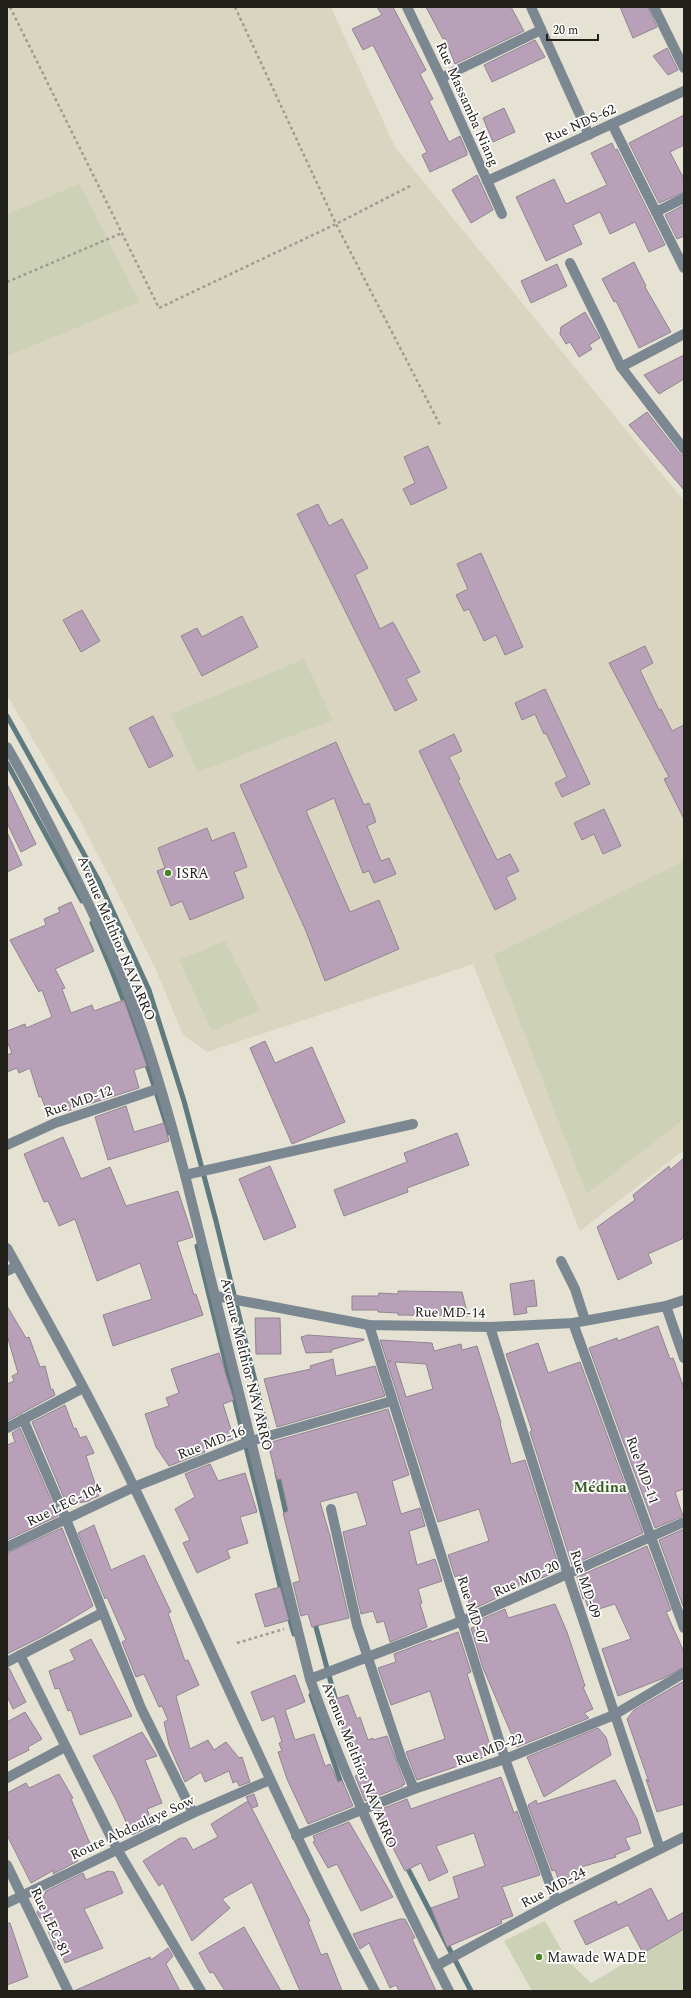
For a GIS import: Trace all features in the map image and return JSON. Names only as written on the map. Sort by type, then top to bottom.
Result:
[{"type":"street","name":"Rue Massamba Niang","points":[[407,7],[441,78],[502,214]]},
{"type":"street","points":[[531,7],[589,135]]},
{"type":"street","points":[[654,7],[684,68]]},
{"type":"street","points":[[441,78],[541,30]]},
{"type":"street","name":"Rue NDS-62","points":[[487,180],[684,91]]},
{"type":"street","points":[[612,124],[684,268]]},
{"type":"street","points":[[656,212],[684,198]]},
{"type":"street","points":[[570,263],[621,367],[684,449]]},
{"type":"street","points":[[621,367],[684,334]]},
{"type":"street","name":"Avenue Melthior NAVARRO","points":[[7,747],[28,782],[64,852],[103,934],[138,1018],[185,1175],[310,1679],[361,1811],[396,1888],[449,1991]]},
{"type":"street","name":"Rue MD-12","points":[[7,1145],[55,1123],[160,1088]]},
{"type":"street","points":[[185,1175],[413,1124]]},
{"type":"street","points":[[7,1248],[83,1388],[134,1487],[296,1836],[332,1910],[375,1991]]},
{"type":"street","points":[[561,1261],[575,1289],[585,1320]]},
{"type":"street","points":[[7,1271],[17,1266]]},
{"type":"street","name":"Rue MD-14","points":[[216,1296],[369,1325],[490,1327],[573,1322],[666,1306],[684,1300]]},
{"type":"street","points":[[666,1306],[684,1358]]},
{"type":"street","name":"Rue MD-11","points":[[573,1322],[684,1628]]},
{"type":"street","name":"Rue MD-07","points":[[369,1325],[505,1759],[556,1901]]},
{"type":"street","name":"Rue MD-09","points":[[490,1327],[568,1575],[660,1849]]},
{"type":"street","points":[[7,1428],[83,1388]]},
{"type":"street","name":"Rue MD-16","points":[[134,1487],[251,1441],[392,1401]]},
{"type":"street","points":[[23,1420],[66,1519],[102,1613],[141,1708],[193,1813]]},
{"type":"street","name":"Rue LEC-104","points":[[7,1548],[134,1487]]},
{"type":"street","points":[[331,1509],[357,1625],[367,1659],[414,1790]]},
{"type":"street","name":"Rue MD-20","points":[[310,1679],[367,1659],[462,1621],[684,1522]]},
{"type":"street","points":[[7,1662],[102,1613]]},
{"type":"street","points":[[20,1655],[117,1849],[201,1991]]},
{"type":"street","name":"Rue MD-22","points":[[296,1836],[414,1790],[505,1759],[614,1715],[684,1673]]},
{"type":"street","points":[[7,1778],[65,1747]]},
{"type":"street","name":"Route Abdoulaye Sow","points":[[7,1903],[193,1813],[270,1780]]},
{"type":"street","name":"Rue MD-24","points":[[436,1966],[556,1901],[684,1836]]},
{"type":"street","name":"Rue LEC-81","points":[[7,1865],[23,1895],[68,1991]]},
{"type":"path","points":[[10,7],[159,308],[336,224],[412,185]]},
{"type":"path","points":[[235,7],[336,224],[440,425]]},
{"type":"path","points":[[7,282],[122,233]]},
{"type":"path","points":[[237,1643],[296,1625]]},
{"type":"shaded area","points":[[7,7],[331,7],[395,147],[684,501],[684,1150],[580,1231],[473,964],[207,1052],[183,1035],[156,970],[110,878],[76,813],[7,695]]},
{"type":"green space","points":[[79,184],[140,302],[7,356],[7,214]]},
{"type":"green space","points":[[304,659],[333,720],[198,772],[171,714]]},
{"type":"green space","points":[[684,861],[684,1119],[587,1194],[494,955]]},
{"type":"green space","points":[[225,941],[260,1010],[212,1031],[179,960]]},
{"type":"green space","name":"Mawade WADE","points":[[545,1921],[568,1961],[591,1983],[684,1929],[684,1991],[532,1991],[504,1941]]},
{"type":"building","points":[[377,7],[393,7],[426,70],[420,74],[433,99],[429,101],[449,142],[460,136],[467,152],[467,155],[430,172],[422,155],[427,152],[373,45],[363,50],[352,29],[382,15]]},
{"type":"building","points":[[426,7],[511,7],[524,31],[455,64],[445,38],[443,39]]},
{"type":"building","points":[[620,7],[648,7],[657,27],[633,38]]},
{"type":"building","points":[[535,40],[545,57],[492,82],[484,65]]},
{"type":"building","points":[[667,48],[678,70],[668,75],[653,56]]},
{"type":"building","points":[[504,108],[515,132],[493,142],[483,118]]},
{"type":"building","points":[[684,115],[684,145],[670,152],[684,179],[684,192],[659,203],[629,143]]},
{"type":"building","points":[[612,143],[615,150],[617,149],[665,245],[649,252],[635,222],[610,234],[600,212],[573,225],[582,244],[546,261],[516,197],[554,179],[566,204],[607,185],[591,153]]},
{"type":"building","points":[[477,175],[493,210],[471,223],[452,190]]},
{"type":"building","points":[[684,205],[684,236],[677,239],[665,215]]},
{"type":"building","points":[[634,262],[646,286],[645,287],[671,332],[639,348],[616,301],[614,302],[602,279]]},
{"type":"building","points":[[557,264],[567,286],[531,303],[521,281]]},
{"type":"building","points":[[585,312],[600,338],[589,345],[592,349],[579,357],[570,342],[566,344],[560,334],[561,327]]},
{"type":"building","points":[[684,355],[684,379],[659,394],[644,375]]},
{"type":"building","points":[[647,412],[679,453],[684,456],[684,490],[629,425]]},
{"type":"building","points":[[428,446],[447,488],[411,505],[403,489],[415,483],[404,457]]},
{"type":"building","points":[[318,504],[329,526],[342,519],[368,568],[355,575],[380,629],[393,622],[420,672],[406,679],[417,700],[395,711],[297,514]]},
{"type":"building","points":[[481,553],[523,647],[505,655],[496,635],[484,641],[469,609],[464,611],[456,595],[468,589],[457,564]]},
{"type":"building","points":[[82,610],[100,641],[81,652],[63,620]]},
{"type":"building","points":[[242,616],[258,647],[202,676],[181,636],[197,628],[202,637]]},
{"type":"building","points":[[645,646],[653,663],[640,670],[659,710],[661,709],[672,731],[684,725],[684,819],[664,779],[669,777],[609,663]]},
{"type":"building","points":[[545,689],[590,784],[562,797],[555,783],[567,777],[546,733],[544,734],[535,714],[522,720],[515,703]]},
{"type":"building","points":[[153,716],[173,756],[149,768],[129,728]]},
{"type":"building","points":[[454,734],[462,751],[449,757],[460,779],[458,780],[497,860],[510,854],[519,871],[506,877],[516,899],[495,910],[419,751]]},
{"type":"building","points":[[336,742],[364,805],[369,803],[376,822],[367,826],[381,861],[389,858],[396,874],[374,883],[369,871],[363,873],[334,798],[306,811],[350,912],[379,900],[399,949],[325,981],[306,931],[240,785]]},
{"type":"building","points":[[7,784],[36,844],[21,852],[7,823]]},
{"type":"building","points":[[604,809],[621,846],[603,854],[594,834],[582,840],[574,823]]},
{"type":"building","points":[[207,828],[212,841],[234,832],[247,867],[234,872],[244,898],[190,920],[182,901],[171,906],[157,871],[165,868],[158,848]]},
{"type":"building","points":[[7,832],[22,865],[7,872]]},
{"type":"building","points":[[71,902],[94,951],[55,969],[65,988],[62,989],[71,1013],[92,1005],[94,1011],[124,1000],[147,1066],[134,1070],[139,1088],[49,1117],[41,1096],[39,1097],[30,1068],[19,1073],[17,1068],[7,1072],[7,1055],[12,1053],[7,1041],[7,1031],[25,1024],[26,1028],[52,1017],[42,990],[39,992],[10,940],[46,925],[44,919],[60,912],[58,908]]},
{"type":"building","points":[[265,1041],[275,1063],[312,1047],[345,1122],[292,1144],[250,1048]]},
{"type":"building","points":[[126,1106],[134,1132],[164,1123],[169,1141],[108,1160],[95,1117]]},
{"type":"building","points":[[457,1133],[469,1165],[407,1188],[408,1192],[344,1216],[334,1190],[407,1162],[404,1153]]},
{"type":"building","points":[[63,1137],[81,1179],[110,1167],[126,1206],[178,1191],[193,1237],[177,1242],[194,1295],[196,1294],[203,1315],[113,1346],[103,1315],[152,1299],[140,1263],[97,1281],[75,1219],[59,1226],[48,1201],[44,1202],[24,1154]]},
{"type":"building","points":[[684,1158],[684,1238],[648,1254],[652,1263],[618,1280],[597,1227],[635,1200],[633,1195],[669,1166],[670,1170]]},
{"type":"building","points":[[270,1166],[296,1227],[264,1240],[239,1179]]},
{"type":"building","points":[[534,1280],[537,1306],[526,1307],[527,1313],[514,1315],[510,1284]]},
{"type":"building","points":[[398,1291],[462,1292],[468,1316],[398,1315],[398,1313],[378,1312],[378,1310],[352,1310],[352,1296],[378,1296],[379,1293],[398,1294]]},
{"type":"building","points":[[7,1306],[26,1338],[29,1337],[40,1367],[45,1366],[51,1390],[53,1389],[55,1395],[7,1421],[7,1384],[14,1381],[12,1376],[18,1373],[7,1335]]},
{"type":"building","points":[[255,1318],[280,1318],[281,1354],[256,1354]]},
{"type":"building","points":[[658,1326],[670,1359],[673,1358],[684,1388],[684,1489],[675,1492],[683,1516],[655,1528],[589,1348],[617,1338],[618,1341]]},
{"type":"building","points":[[308,1335],[364,1340],[331,1350],[332,1352],[306,1353],[301,1337]]},
{"type":"building","points":[[380,1340],[432,1343],[434,1351],[461,1344],[462,1350],[477,1346],[501,1423],[511,1464],[525,1460],[560,1570],[537,1580],[500,1592],[501,1596],[471,1610],[460,1575],[455,1577],[448,1555],[489,1541],[479,1509],[438,1522],[387,1362],[391,1361],[387,1361]],"holes":[[[395,1362],[426,1364],[433,1389],[406,1397]]]},
{"type":"building","points":[[538,1343],[548,1373],[580,1362],[643,1533],[572,1565],[530,1432],[532,1431],[506,1354]]},
{"type":"building","points":[[219,1353],[234,1400],[223,1404],[234,1439],[215,1445],[215,1447],[204,1451],[205,1452],[169,1466],[156,1447],[145,1414],[169,1406],[166,1398],[179,1393],[171,1369]]},
{"type":"building","points":[[333,1359],[336,1376],[375,1366],[385,1396],[277,1427],[264,1379],[311,1369],[310,1366]]},
{"type":"building","points":[[65,1405],[74,1429],[76,1428],[80,1438],[86,1436],[94,1453],[86,1456],[99,1496],[89,1501],[67,1505],[32,1422]]},
{"type":"building","points":[[388,1409],[409,1475],[392,1481],[401,1514],[420,1508],[425,1526],[409,1531],[417,1565],[435,1559],[442,1581],[418,1589],[422,1603],[420,1604],[427,1627],[390,1642],[384,1621],[377,1623],[373,1611],[361,1614],[343,1532],[367,1525],[357,1492],[320,1502],[330,1536],[349,1618],[312,1627],[308,1614],[301,1616],[293,1583],[300,1581],[283,1513],[288,1511],[281,1479],[277,1480],[268,1443]]},
{"type":"building","points":[[20,1428],[58,1516],[7,1540],[7,1445],[15,1442],[12,1433]]},
{"type":"building","points":[[210,1464],[218,1481],[245,1473],[257,1512],[240,1517],[248,1543],[227,1550],[230,1558],[197,1573],[183,1543],[190,1540],[175,1509],[195,1497],[185,1474]]},
{"type":"building","points":[[94,1525],[111,1570],[144,1555],[171,1612],[168,1613],[185,1661],[188,1660],[199,1685],[176,1696],[190,1749],[208,1740],[214,1750],[226,1742],[239,1758],[242,1757],[250,1782],[239,1786],[237,1781],[233,1783],[229,1771],[205,1782],[201,1772],[185,1782],[169,1745],[164,1722],[168,1720],[162,1706],[159,1707],[144,1674],[136,1677],[122,1642],[126,1640],[107,1597],[105,1599],[78,1533]]},
{"type":"building","points":[[62,1528],[93,1606],[47,1634],[7,1654],[7,1553]]},
{"type":"building","points":[[684,1529],[684,1606],[683,1606],[659,1540]]},
{"type":"building","points":[[647,1546],[671,1610],[666,1612],[684,1652],[684,1667],[664,1678],[618,1696],[602,1649],[631,1639],[615,1604],[589,1612],[585,1598],[583,1599],[577,1577]]},
{"type":"building","points":[[280,1587],[289,1620],[265,1627],[255,1594]]},
{"type":"building","points":[[555,1604],[567,1632],[585,1686],[583,1687],[593,1709],[584,1713],[589,1718],[517,1747],[483,1668],[471,1628],[476,1626],[475,1622],[505,1609],[508,1618]]},
{"type":"building","points":[[458,1632],[471,1672],[467,1674],[493,1754],[417,1780],[406,1752],[445,1739],[430,1691],[391,1705],[378,1668],[396,1662],[394,1654],[431,1640],[431,1642]]},
{"type":"building","points":[[91,1639],[132,1716],[80,1735],[71,1710],[68,1711],[59,1688],[55,1689],[49,1671],[75,1660],[70,1650]]},
{"type":"building","points":[[7,1668],[9,1668],[26,1702],[13,1709],[7,1696]]},
{"type":"building","points":[[295,1675],[305,1702],[285,1710],[295,1740],[314,1734],[325,1766],[330,1764],[338,1782],[342,1780],[353,1806],[308,1824],[287,1779],[278,1752],[282,1751],[279,1743],[282,1742],[274,1716],[262,1721],[251,1692]]},
{"type":"building","points":[[684,1681],[684,1804],[657,1812],[646,1779],[649,1782],[627,1719],[634,1710]]},
{"type":"building","points":[[348,1695],[357,1719],[360,1717],[368,1740],[387,1736],[405,1784],[365,1801],[355,1776],[358,1774],[332,1700]]},
{"type":"building","points":[[25,1712],[42,1739],[28,1747],[29,1750],[7,1761],[7,1722]]},
{"type":"building","points":[[598,1728],[606,1737],[611,1755],[544,1797],[527,1757]]},
{"type":"building","points":[[142,1732],[157,1756],[145,1760],[162,1803],[147,1809],[153,1825],[132,1835],[93,1756]]},
{"type":"building","points":[[59,1774],[73,1798],[71,1799],[91,1846],[75,1853],[78,1861],[53,1874],[54,1870],[31,1883],[7,1835],[7,1793],[26,1783],[29,1788]]},
{"type":"building","points":[[501,1777],[514,1813],[517,1811],[540,1875],[502,1887],[513,1916],[501,1920],[502,1923],[500,1924],[447,1947],[431,1908],[459,1898],[453,1877],[485,1866],[474,1833],[436,1846],[448,1872],[429,1881],[421,1863],[405,1871],[374,1812],[407,1799],[411,1809]]},
{"type":"building","points":[[615,1780],[637,1819],[641,1833],[625,1838],[630,1849],[615,1855],[616,1857],[581,1867],[585,1878],[561,1887],[555,1870],[552,1871],[528,1805],[536,1800],[537,1804]]},
{"type":"building","points":[[254,1794],[258,1806],[252,1808],[246,1797]]},
{"type":"building","points":[[248,1801],[310,1921],[308,1922],[321,1955],[327,1953],[342,1991],[300,1991],[252,1882],[222,1899],[230,1908],[192,1941],[163,1883],[159,1886],[143,1861],[180,1838],[186,1838],[193,1850],[218,1837],[211,1824]]},
{"type":"building","points":[[349,1822],[393,1897],[361,1911],[337,1864],[328,1868],[313,1842],[315,1841],[313,1836]]},
{"type":"building","points":[[108,1871],[114,1872],[123,1893],[84,1909],[103,1948],[65,1963],[59,1948],[55,1949],[43,1917],[40,1918],[37,1913],[46,1891],[83,1873],[86,1880]]},
{"type":"building","points":[[651,1888],[668,1921],[684,1912],[684,1929],[643,1953],[628,1925],[586,1945],[574,1921],[616,1901],[618,1905]]},
{"type":"building","points":[[400,1919],[405,1919],[415,1938],[412,1939],[436,1991],[399,1991],[396,1985],[390,1988],[369,1943],[360,1949],[353,1934]]},
{"type":"building","points":[[7,1923],[10,1923],[28,1977],[7,1985]]},
{"type":"building","points":[[244,1927],[281,1991],[225,1991],[213,1972],[210,1973],[199,1953]]},
{"type":"building","points":[[168,1948],[173,1956],[166,1964],[180,1991],[74,1991],[150,1957],[151,1960]]},
{"type":"waterway","points":[[7,716],[99,881],[149,990],[184,1101],[216,1221],[269,1438]]},
{"type":"waterway","points":[[7,763],[82,901]]},
{"type":"waterway","points":[[92,923],[134,1027],[169,1133]]},
{"type":"waterway","points":[[197,1246],[280,1586],[294,1634]]},
{"type":"waterway","points":[[277,1473],[287,1518]]},
{"type":"waterway","points":[[314,1620],[337,1705]]},
{"type":"waterway","points":[[311,1695],[342,1786]]},
{"type":"waterway","points":[[406,1865],[471,1991]]},
{"type":"place","name":"ISRA","points":[[168,873]]},
{"type":"place","name":"Mawade WADE","points":[[539,1957]]},
{"type":"district","name":"Médina","points":[[600,1487]]}]
